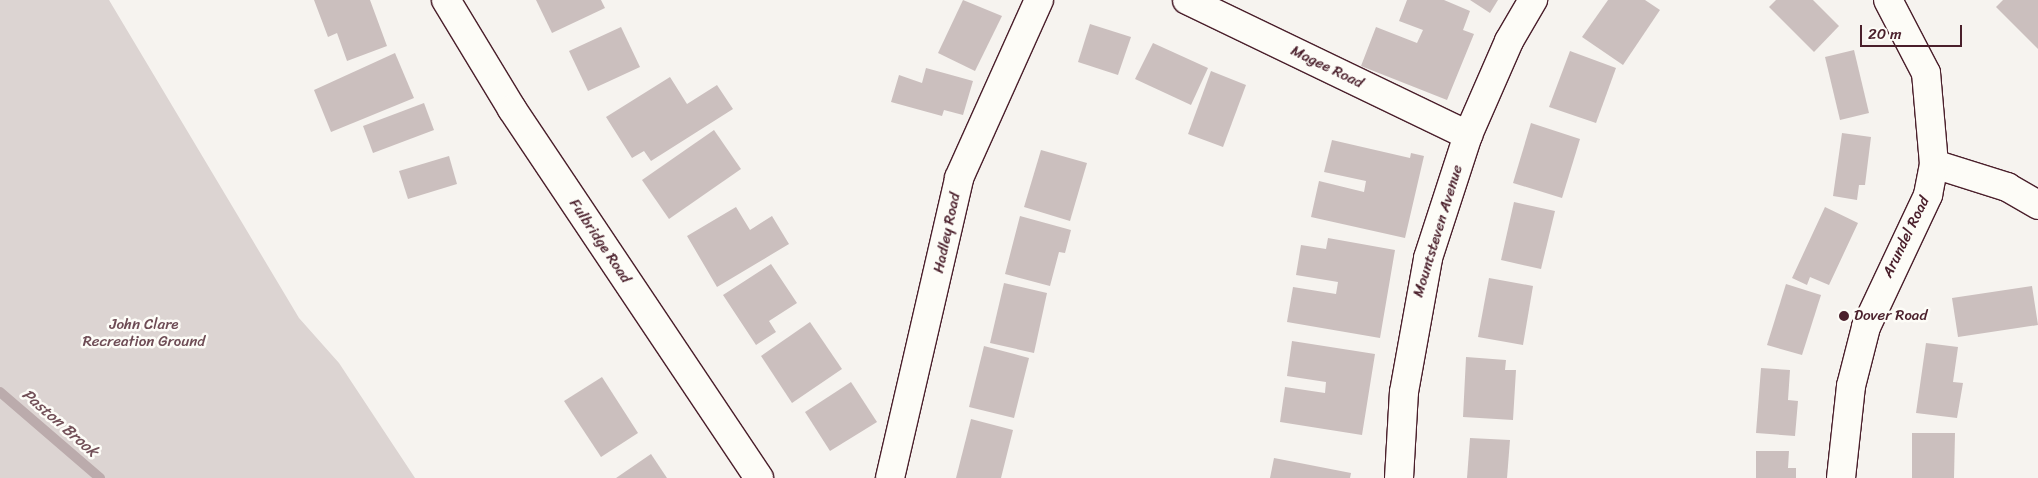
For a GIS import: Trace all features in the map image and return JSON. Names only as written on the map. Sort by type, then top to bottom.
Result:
[{"type":"street","name":"Fulbridge Road","points":[[446,0],[512,109],[760,478]]},
{"type":"street","name":"Hadley Road","points":[[890,478],[959,178],[1039,0]]},
{"type":"street","name":"Magee Road","points":[[1187,0],[1468,135]]},
{"type":"street","name":"Mountsteven Avenue","points":[[1399,478],[1404,392],[1416,305],[1468,135],[1509,41],[1533,0]]},
{"type":"street","name":"Arundel Road","points":[[1841,478],[1850,386],[1866,327],[1928,195],[1934,164],[1926,73],[1888,0]]},
{"type":"street","points":[[1934,164],[2007,187],[2038,205]]},
{"type":"green space","name":"John Clare Recreation Ground","points":[[0,0],[109,0],[299,318],[339,363],[415,478],[0,478]]},
{"type":"building","points":[[314,0],[370,0],[387,46],[347,61],[337,33],[328,37]]},
{"type":"building","points":[[536,0],[601,0],[605,8],[552,33]]},
{"type":"building","points":[[963,0],[1002,16],[975,71],[938,53]]},
{"type":"building","points":[[1407,0],[1444,0],[1470,11],[1463,30],[1474,34],[1447,100],[1361,66],[1376,27],[1417,43],[1423,30],[1399,21]]},
{"type":"building","points":[[1470,0],[1498,0],[1490,13]]},
{"type":"building","points":[[1608,0],[1645,0],[1660,10],[1623,65],[1582,37]]},
{"type":"building","points":[[1776,0],[1813,0],[1839,26],[1814,52],[1769,7]]},
{"type":"building","points":[[2003,0],[2038,0],[2038,49],[1996,7]]},
{"type":"building","points":[[1090,24],[1131,37],[1118,75],[1078,62]]},
{"type":"building","points":[[621,27],[640,67],[588,91],[569,51]]},
{"type":"building","points":[[1153,43],[1208,68],[1191,105],[1135,79]]},
{"type":"building","points":[[1854,50],[1869,113],[1840,120],[1825,57]]},
{"type":"building","points":[[1570,51],[1616,68],[1596,123],[1549,107]]},
{"type":"building","points":[[395,53],[414,98],[331,132],[314,90]]},
{"type":"building","points":[[926,68],[973,81],[963,115],[944,110],[942,116],[891,102],[899,75],[922,83]]},
{"type":"building","points":[[1211,71],[1246,85],[1223,147],[1188,134]]},
{"type":"building","points":[[670,77],[687,104],[717,85],[733,109],[651,161],[644,151],[632,158],[606,117]]},
{"type":"building","points":[[424,103],[434,130],[373,153],[363,126]]},
{"type":"building","points":[[1531,123],[1580,139],[1562,198],[1513,183]]},
{"type":"building","points":[[714,130],[741,169],[669,219],[642,180]]},
{"type":"building","points":[[1842,133],[1871,137],[1865,185],[1859,185],[1857,200],[1833,196]]},
{"type":"building","points":[[1332,140],[1410,158],[1411,153],[1424,156],[1405,238],[1311,217],[1319,181],[1364,192],[1366,181],[1324,172]]},
{"type":"building","points":[[1041,150],[1087,163],[1070,221],[1024,207]]},
{"type":"building","points":[[449,156],[457,184],[408,199],[399,171]]},
{"type":"building","points":[[1514,202],[1555,211],[1541,269],[1501,260]]},
{"type":"building","points":[[736,207],[750,230],[772,216],[789,244],[717,287],[687,236]]},
{"type":"building","points":[[1825,207],[1858,223],[1829,285],[1810,277],[1807,285],[1792,278]]},
{"type":"building","points":[[1020,216],[1071,230],[1065,253],[1059,252],[1050,286],[1005,274]]},
{"type":"building","points":[[1328,238],[1395,250],[1380,338],[1287,322],[1293,287],[1336,294],[1338,282],[1296,275],[1301,245],[1326,249]]},
{"type":"building","points":[[771,264],[797,303],[769,321],[776,332],[756,345],[723,295]]},
{"type":"building","points":[[1489,278],[1533,286],[1523,345],[1478,337]]},
{"type":"building","points":[[1004,283],[1047,293],[1034,353],[990,343]]},
{"type":"building","points":[[1786,284],[1821,295],[1802,355],[1767,345]]},
{"type":"building","points":[[2032,286],[2038,325],[1958,337],[1952,298]]},
{"type":"building","points":[[810,322],[842,369],[792,403],[761,356]]},
{"type":"building","points":[[1292,341],[1375,354],[1362,435],[1280,422],[1285,387],[1325,393],[1326,382],[1287,376]]},
{"type":"building","points":[[1926,343],[1958,347],[1953,382],[1963,383],[1957,418],[1916,413]]},
{"type":"building","points":[[984,346],[1029,358],[1014,418],[969,407]]},
{"type":"building","points":[[1466,357],[1506,360],[1505,370],[1516,370],[1513,420],[1463,417]]},
{"type":"building","points":[[1761,368],[1790,370],[1788,400],[1798,401],[1795,436],[1756,433]]},
{"type":"building","points":[[602,377],[638,433],[601,457],[564,401]]},
{"type":"building","points":[[851,382],[877,422],[830,451],[805,412]]},
{"type":"building","points":[[971,419],[1013,430],[1001,478],[956,478]]},
{"type":"building","points":[[1912,433],[1955,433],[1954,478],[1912,478]]},
{"type":"building","points":[[1470,438],[1510,440],[1507,478],[1467,478]]},
{"type":"building","points":[[1756,451],[1789,451],[1788,468],[1796,468],[1796,478],[1756,478]]},
{"type":"building","points":[[651,454],[667,478],[616,478]]},
{"type":"building","points":[[1274,458],[1351,473],[1350,478],[1270,478]]},
{"type":"waterway","name":"Paston Brook","points":[[0,392],[100,478]]},
{"type":"place","name":"Dover Road","points":[[1844,316]]}]
